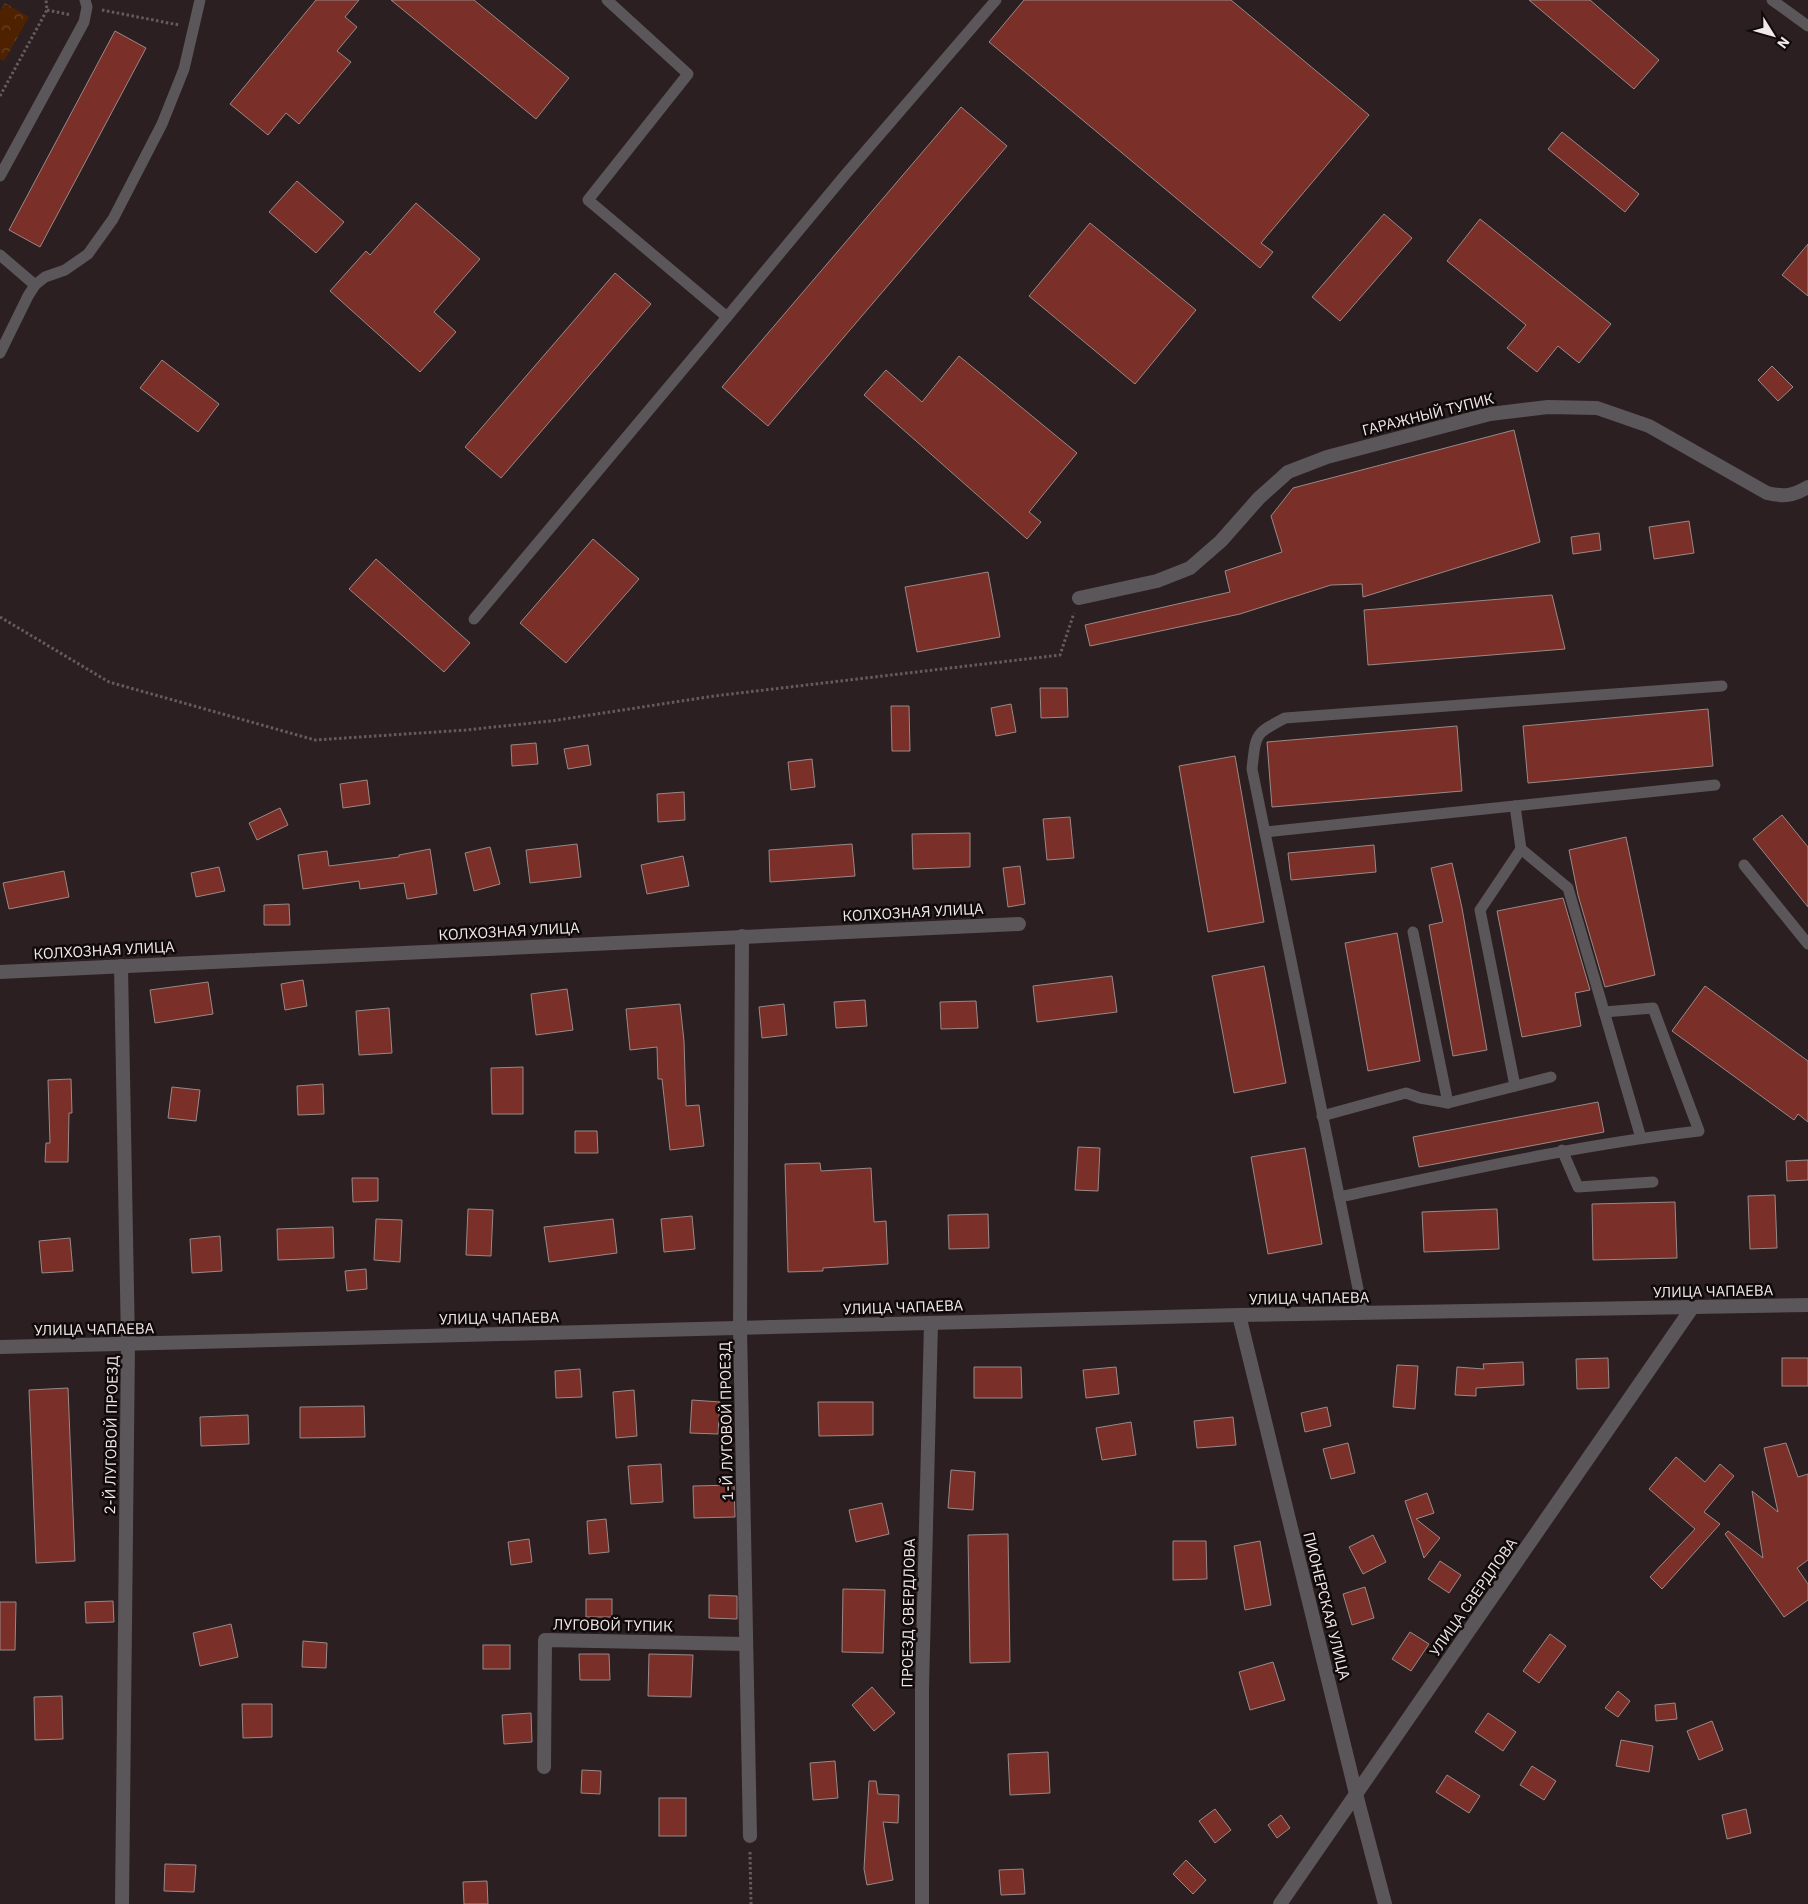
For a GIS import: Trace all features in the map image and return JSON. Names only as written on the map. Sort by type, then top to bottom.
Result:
[{"type":"street","name":"ГАРАЖНЫЙ ТУПИК","points":[[1080,598],[1157,581],[1190,568],[1221,541],[1259,498],[1288,472],[1328,457],[1490,414],[1548,407],[1598,408],[1649,426],[1767,493],[1783,496],[1796,493],[1808,487]]},
{"type":"street","name":"КОЛХОЗНАЯ УЛИЦА","points":[[0,972],[1019,924]]},
{"type":"street","name":"1-Й ЛУГОВОЙ ПРОЕЗД","points":[[742,936],[740,1328],[750,1836]]},
{"type":"street","name":"2-Й ЛУГОВОЙ ПРОЕЗД","points":[[121,966],[128,1344],[122,1904]]},
{"type":"street","name":"УЛИЦА ЧАПАЕВА","points":[[0,1347],[1239,1315],[1808,1305]]},
{"type":"street","name":"УЛИЦА СВЕРДЛОВА","points":[[1280,1904],[1692,1308]]},
{"type":"street","name":"ПИОНЕРСКАЯ УЛИЦА","points":[[1239,1315],[1356,1794],[1385,1904]]},
{"type":"street","name":"ПРОЕЗД СВЕРДЛОВА","points":[[922,1904],[922,1689],[931,1323]]},
{"type":"street","name":"ЛУГОВОЙ ТУПИК","points":[[544,1766],[545,1640],[746,1644]]},
{"type":"lane","points":[[0,353],[35,285],[45,277],[65,270],[88,254],[113,219],[162,124],[184,69],[195,29],[200,0]]},
{"type":"lane","points":[[607,0],[688,74],[588,200],[728,317]]},
{"type":"lane","points":[[474,619],[845,175],[996,0]]},
{"type":"lane","points":[[1772,0],[1808,26]]},
{"type":"lane","points":[[0,176],[84,22],[86,3]]},
{"type":"lane","points":[[0,255],[35,285]]},
{"type":"lane","points":[[1363,1314],[1252,768],[1255,739],[1265,729],[1285,718],[1722,686]]},
{"type":"lane","points":[[1265,832],[1715,785]]},
{"type":"lane","points":[[1515,806],[1521,848],[1568,888],[1640,1138]]},
{"type":"lane","points":[[1515,1086],[1480,910],[1521,848]]},
{"type":"lane","points":[[1744,865],[1808,944]]},
{"type":"lane","points":[[1414,932],[1448,1103]]},
{"type":"lane","points":[[1339,1197],[1562,1150],[1699,1131],[1654,1008],[1604,1012]]},
{"type":"lane","points":[[1322,1116],[1406,1093],[1420,1098],[1448,1103],[1551,1077]]},
{"type":"lane","points":[[1562,1150],[1578,1187],[1653,1182]]},
{"type":"path","points":[[0,96],[47,10],[46,0]]},
{"type":"path","points":[[47,10],[72,15],[86,3],[195,29]]},
{"type":"path","points":[[0,617],[109,682],[315,740],[475,729],[551,721],[714,696],[1060,656],[1080,598]]},
{"type":"path","points":[[750,1836],[751,1904]]},
{"type":"green space","points":[[5,3],[29,17],[4,61],[0,59],[0,11]]},
{"type":"building","points":[[316,0],[359,0],[345,17],[357,27],[337,51],[351,62],[299,124],[286,113],[268,135],[230,104]]},
{"type":"building","points":[[391,0],[474,0],[569,78],[536,119]]},
{"type":"building","points":[[1024,0],[1231,0],[1369,115],[1261,243],[1273,252],[1260,268],[989,42]]},
{"type":"building","points":[[1529,0],[1590,0],[1659,60],[1634,89]]},
{"type":"building","points":[[115,31],[146,48],[40,247],[9,230]]},
{"type":"building","points":[[961,107],[1007,146],[768,426],[722,387]]},
{"type":"building","points":[[1562,132],[1639,194],[1625,212],[1548,149]]},
{"type":"building","points":[[297,181],[344,222],[316,253],[269,212]]},
{"type":"building","points":[[416,203],[480,259],[434,312],[456,332],[420,372],[330,291],[366,251],[370,255]]},
{"type":"building","points":[[1384,214],[1412,238],[1340,321],[1312,297]]},
{"type":"building","points":[[1480,219],[1611,324],[1579,363],[1558,346],[1537,372],[1507,348],[1526,325],[1447,261]]},
{"type":"building","points":[[1090,223],[1196,310],[1135,384],[1029,296]]},
{"type":"building","points":[[1808,244],[1808,296],[1782,275]]},
{"type":"building","points":[[615,273],[651,304],[501,478],[465,447]]},
{"type":"building","points":[[959,356],[1077,453],[1029,512],[1041,522],[1027,539],[864,395],[886,370],[922,402]]},
{"type":"building","points":[[162,360],[219,404],[198,432],[140,388]]},
{"type":"building","points":[[1772,366],[1793,387],[1778,401],[1758,380]]},
{"type":"building","points":[[1514,430],[1540,542],[1363,597],[1362,584],[1331,585],[1240,614],[1090,646],[1085,625],[1230,592],[1225,571],[1282,552],[1271,516],[1293,488]]},
{"type":"building","points":[[1689,521],[1694,553],[1654,559],[1649,527]]},
{"type":"building","points":[[1599,533],[1601,550],[1573,554],[1571,537]]},
{"type":"building","points":[[593,539],[639,579],[566,663],[520,623]]},
{"type":"building","points":[[376,559],[470,643],[444,672],[349,589]]},
{"type":"building","points":[[988,572],[1000,637],[917,652],[905,587]]},
{"type":"building","points":[[1552,595],[1565,649],[1368,665],[1364,610]]},
{"type":"building","points":[[1040,688],[1067,688],[1068,717],[1041,718]]},
{"type":"building","points":[[1011,704],[1016,732],[996,736],[991,708]]},
{"type":"building","points":[[891,706],[909,706],[910,751],[892,751]]},
{"type":"building","points":[[1708,709],[1713,766],[1528,783],[1523,726]]},
{"type":"building","points":[[1457,726],[1462,791],[1272,807],[1267,742]]},
{"type":"building","points":[[536,743],[538,764],[512,766],[511,745]]},
{"type":"building","points":[[588,745],[591,765],[568,769],[564,749]]},
{"type":"building","points":[[1235,756],[1264,922],[1208,932],[1179,766]]},
{"type":"building","points":[[812,759],[815,787],[791,790],[788,762]]},
{"type":"building","points":[[367,780],[370,804],[343,808],[340,784]]},
{"type":"building","points":[[684,792],[685,820],[658,822],[657,794]]},
{"type":"building","points":[[280,808],[288,825],[257,840],[249,823]]},
{"type":"building","points":[[1782,815],[1808,847],[1808,907],[1753,839]]},
{"type":"building","points":[[1070,817],[1074,858],[1047,860],[1043,819]]},
{"type":"building","points":[[970,833],[970,867],[913,869],[912,834]]},
{"type":"building","points":[[1626,837],[1655,975],[1605,987],[1578,895],[1569,850]]},
{"type":"building","points":[[577,844],[581,877],[530,883],[526,850]]},
{"type":"building","points":[[852,844],[855,876],[770,882],[769,850]]},
{"type":"building","points":[[1374,845],[1376,872],[1291,880],[1288,853]]},
{"type":"building","points":[[490,847],[500,884],[474,891],[465,853]]},
{"type":"building","points":[[430,849],[437,894],[407,899],[404,883],[360,889],[359,881],[303,889],[298,855],[327,851],[329,866],[399,857],[399,855]]},
{"type":"building","points":[[683,856],[689,886],[647,894],[641,865]]},
{"type":"building","points":[[1452,863],[1462,908],[1487,1050],[1453,1056],[1429,925],[1443,922],[1431,868]]},
{"type":"building","points":[[1020,866],[1025,904],[1008,907],[1003,868]]},
{"type":"building","points":[[219,867],[225,891],[196,897],[191,873]]},
{"type":"building","points":[[64,871],[69,897],[9,909],[3,883]]},
{"type":"building","points":[[1563,898],[1590,990],[1575,993],[1581,1026],[1522,1037],[1497,911]]},
{"type":"building","points":[[289,904],[290,925],[264,925],[264,905]]},
{"type":"building","points":[[1397,933],[1420,1061],[1368,1071],[1345,943]]},
{"type":"building","points":[[1264,966],[1286,1083],[1234,1093],[1212,976]]},
{"type":"building","points":[[1112,976],[1117,1012],[1037,1022],[1033,986]]},
{"type":"building","points":[[303,980],[307,1006],[285,1010],[281,984]]},
{"type":"building","points":[[208,982],[213,1014],[155,1023],[150,990]]},
{"type":"building","points":[[1705,986],[1808,1061],[1808,1122],[1798,1114],[1794,1120],[1672,1031]]},
{"type":"building","points":[[567,989],[573,1030],[536,1035],[531,994]]},
{"type":"building","points":[[865,1000],[867,1026],[836,1028],[834,1002]]},
{"type":"building","points":[[976,1001],[978,1028],[941,1029],[940,1002]]},
{"type":"building","points":[[680,1004],[684,1041],[686,1106],[699,1105],[704,1146],[670,1150],[662,1079],[658,1079],[657,1047],[630,1050],[626,1009]]},
{"type":"building","points":[[784,1004],[787,1035],[762,1038],[759,1007]]},
{"type":"building","points":[[389,1008],[392,1053],[359,1055],[356,1011]]},
{"type":"building","points":[[523,1067],[523,1114],[492,1114],[491,1068]]},
{"type":"building","points":[[71,1079],[72,1113],[69,1113],[68,1162],[45,1162],[46,1143],[50,1143],[48,1080]]},
{"type":"building","points":[[323,1084],[324,1114],[298,1115],[297,1086]]},
{"type":"building","points":[[172,1087],[200,1090],[196,1121],[168,1118]]},
{"type":"building","points":[[1598,1102],[1604,1132],[1419,1167],[1413,1137]]},
{"type":"building","points":[[575,1131],[597,1131],[598,1153],[575,1153]]},
{"type":"building","points":[[1078,1147],[1100,1148],[1098,1191],[1075,1190]]},
{"type":"building","points":[[1305,1148],[1322,1244],[1268,1254],[1251,1157]]},
{"type":"building","points":[[1808,1160],[1808,1180],[1787,1181],[1786,1161]]},
{"type":"building","points":[[820,1163],[821,1171],[871,1168],[874,1222],[886,1221],[888,1264],[823,1268],[823,1271],[788,1272],[785,1164]]},
{"type":"building","points":[[352,1178],[378,1178],[378,1201],[353,1202]]},
{"type":"building","points":[[1775,1195],[1777,1248],[1750,1249],[1748,1196]]},
{"type":"building","points":[[1675,1202],[1677,1258],[1593,1260],[1592,1204]]},
{"type":"building","points":[[468,1209],[493,1210],[491,1256],[466,1255]]},
{"type":"building","points":[[1497,1209],[1499,1249],[1424,1252],[1422,1212]]},
{"type":"building","points":[[988,1214],[989,1248],[949,1249],[948,1215]]},
{"type":"building","points":[[692,1216],[695,1249],[664,1252],[661,1219]]},
{"type":"building","points":[[376,1219],[402,1220],[400,1262],[374,1260]]},
{"type":"building","points":[[613,1219],[617,1253],[549,1262],[544,1227]]},
{"type":"building","points":[[333,1227],[334,1258],[278,1260],[277,1229]]},
{"type":"building","points":[[220,1236],[222,1271],[192,1273],[190,1239]]},
{"type":"building","points":[[70,1238],[73,1271],[42,1273],[39,1241]]},
{"type":"building","points":[[366,1269],[367,1289],[347,1291],[345,1271]]},
{"type":"building","points":[[1608,1358],[1609,1388],[1577,1389],[1576,1359]]},
{"type":"building","points":[[1782,1358],[1808,1358],[1808,1386],[1782,1386]]},
{"type":"building","points":[[1523,1362],[1524,1385],[1476,1388],[1476,1396],[1455,1395],[1457,1367],[1484,1369],[1483,1364]]},
{"type":"building","points":[[1397,1365],[1418,1366],[1415,1409],[1393,1407]]},
{"type":"building","points":[[974,1367],[1021,1367],[1022,1398],[974,1398]]},
{"type":"building","points":[[1116,1367],[1119,1394],[1086,1398],[1083,1370]]},
{"type":"building","points":[[580,1369],[582,1397],[556,1398],[555,1371]]},
{"type":"building","points":[[68,1388],[75,1561],[36,1563],[29,1390]]},
{"type":"building","points":[[634,1390],[637,1436],[616,1438],[613,1392]]},
{"type":"building","points":[[692,1400],[720,1402],[718,1434],[690,1433]]},
{"type":"building","points":[[818,1402],[873,1402],[873,1435],[819,1436]]},
{"type":"building","points":[[364,1406],[365,1437],[300,1438],[300,1407]]},
{"type":"building","points":[[1327,1407],[1331,1426],[1305,1432],[1301,1413]]},
{"type":"building","points":[[248,1415],[249,1444],[201,1446],[200,1417]]},
{"type":"building","points":[[1233,1417],[1236,1445],[1197,1448],[1194,1421]]},
{"type":"building","points":[[1131,1422],[1136,1455],[1102,1460],[1096,1428]]},
{"type":"building","points":[[1348,1443],[1355,1473],[1331,1479],[1323,1449]]},
{"type":"building","points":[[1786,1443],[1798,1477],[1808,1474],[1808,1560],[1797,1568],[1808,1584],[1808,1600],[1784,1617],[1725,1534],[1728,1531],[1763,1558],[1752,1491],[1778,1512],[1764,1448]]},
{"type":"building","points":[[1676,1457],[1705,1482],[1720,1464],[1734,1476],[1704,1512],[1720,1524],[1662,1589],[1650,1577],[1695,1529],[1649,1489]]},
{"type":"building","points":[[661,1464],[663,1502],[631,1504],[628,1466]]},
{"type":"building","points":[[951,1470],[975,1472],[973,1510],[948,1508]]},
{"type":"building","points":[[734,1485],[735,1517],[694,1518],[693,1486]]},
{"type":"building","points":[[1427,1493],[1434,1513],[1416,1519],[1440,1538],[1424,1558],[1405,1501]]},
{"type":"building","points":[[882,1503],[889,1534],[856,1542],[849,1510]]},
{"type":"building","points":[[606,1519],[609,1552],[589,1554],[587,1521]]},
{"type":"building","points":[[1008,1534],[1010,1662],[970,1663],[968,1535]]},
{"type":"building","points":[[1373,1535],[1386,1562],[1363,1574],[1349,1547]]},
{"type":"building","points":[[529,1539],[532,1562],[511,1565],[508,1542]]},
{"type":"building","points":[[1173,1541],[1206,1541],[1207,1579],[1173,1580]]},
{"type":"building","points":[[1260,1541],[1271,1605],[1245,1610],[1234,1546]]},
{"type":"building","points":[[1440,1561],[1461,1575],[1449,1593],[1428,1579]]},
{"type":"building","points":[[1365,1587],[1374,1618],[1352,1625],[1343,1594]]},
{"type":"building","points":[[843,1589],[885,1590],[883,1653],[842,1652]]},
{"type":"building","points":[[709,1595],[737,1596],[737,1619],[709,1618]]},
{"type":"building","points":[[586,1599],[612,1599],[612,1617],[586,1617]]},
{"type":"building","points":[[113,1601],[114,1622],[86,1623],[85,1602]]},
{"type":"building","points":[[0,1602],[16,1602],[15,1650],[0,1650]]},
{"type":"building","points":[[231,1624],[238,1657],[200,1666],[193,1633]]},
{"type":"building","points":[[1410,1632],[1429,1644],[1411,1671],[1392,1659]]},
{"type":"building","points":[[1550,1634],[1566,1646],[1539,1683],[1523,1671]]},
{"type":"building","points":[[303,1641],[327,1643],[326,1668],[302,1667]]},
{"type":"building","points":[[483,1645],[510,1645],[510,1669],[483,1669]]},
{"type":"building","points":[[579,1654],[609,1654],[610,1680],[580,1680]]},
{"type":"building","points":[[649,1654],[693,1655],[691,1697],[648,1696]]},
{"type":"building","points":[[1273,1662],[1285,1700],[1250,1710],[1239,1672]]},
{"type":"building","points":[[872,1687],[895,1713],[874,1731],[852,1705]]},
{"type":"building","points":[[1618,1691],[1630,1701],[1618,1717],[1605,1708]]},
{"type":"building","points":[[62,1696],[63,1739],[35,1740],[34,1697]]},
{"type":"building","points":[[1675,1703],[1677,1719],[1656,1721],[1655,1705]]},
{"type":"building","points":[[242,1704],[272,1704],[272,1737],[243,1738]]},
{"type":"building","points":[[531,1713],[532,1742],[504,1744],[502,1715]]},
{"type":"building","points":[[1488,1713],[1516,1732],[1503,1751],[1475,1732]]},
{"type":"building","points":[[1712,1721],[1723,1750],[1699,1760],[1687,1731]]},
{"type":"building","points":[[1621,1740],[1653,1746],[1649,1772],[1616,1766]]},
{"type":"building","points":[[1048,1752],[1050,1793],[1010,1795],[1008,1754]]},
{"type":"building","points":[[835,1761],[838,1798],[813,1800],[810,1763]]},
{"type":"building","points":[[1532,1766],[1556,1781],[1544,1800],[1520,1785]]},
{"type":"building","points":[[582,1770],[601,1771],[600,1794],[581,1793]]},
{"type":"building","points":[[1447,1775],[1480,1796],[1469,1813],[1436,1792]]},
{"type":"building","points":[[869,1781],[876,1781],[878,1794],[899,1795],[898,1823],[883,1822],[893,1880],[867,1885],[864,1869]]},
{"type":"building","points":[[659,1798],[686,1798],[686,1836],[659,1836]]},
{"type":"building","points":[[1215,1809],[1231,1830],[1215,1843],[1199,1821]]},
{"type":"building","points":[[1746,1809],[1751,1833],[1727,1839],[1722,1815]]},
{"type":"building","points":[[1281,1815],[1290,1828],[1277,1838],[1268,1825]]},
{"type":"building","points":[[1186,1860],[1206,1880],[1193,1894],[1173,1874]]},
{"type":"building","points":[[165,1864],[196,1865],[194,1892],[164,1891]]},
{"type":"building","points":[[1023,1869],[1025,1894],[1001,1895],[999,1870]]},
{"type":"building","points":[[487,1881],[488,1904],[464,1904],[463,1882]]}]
